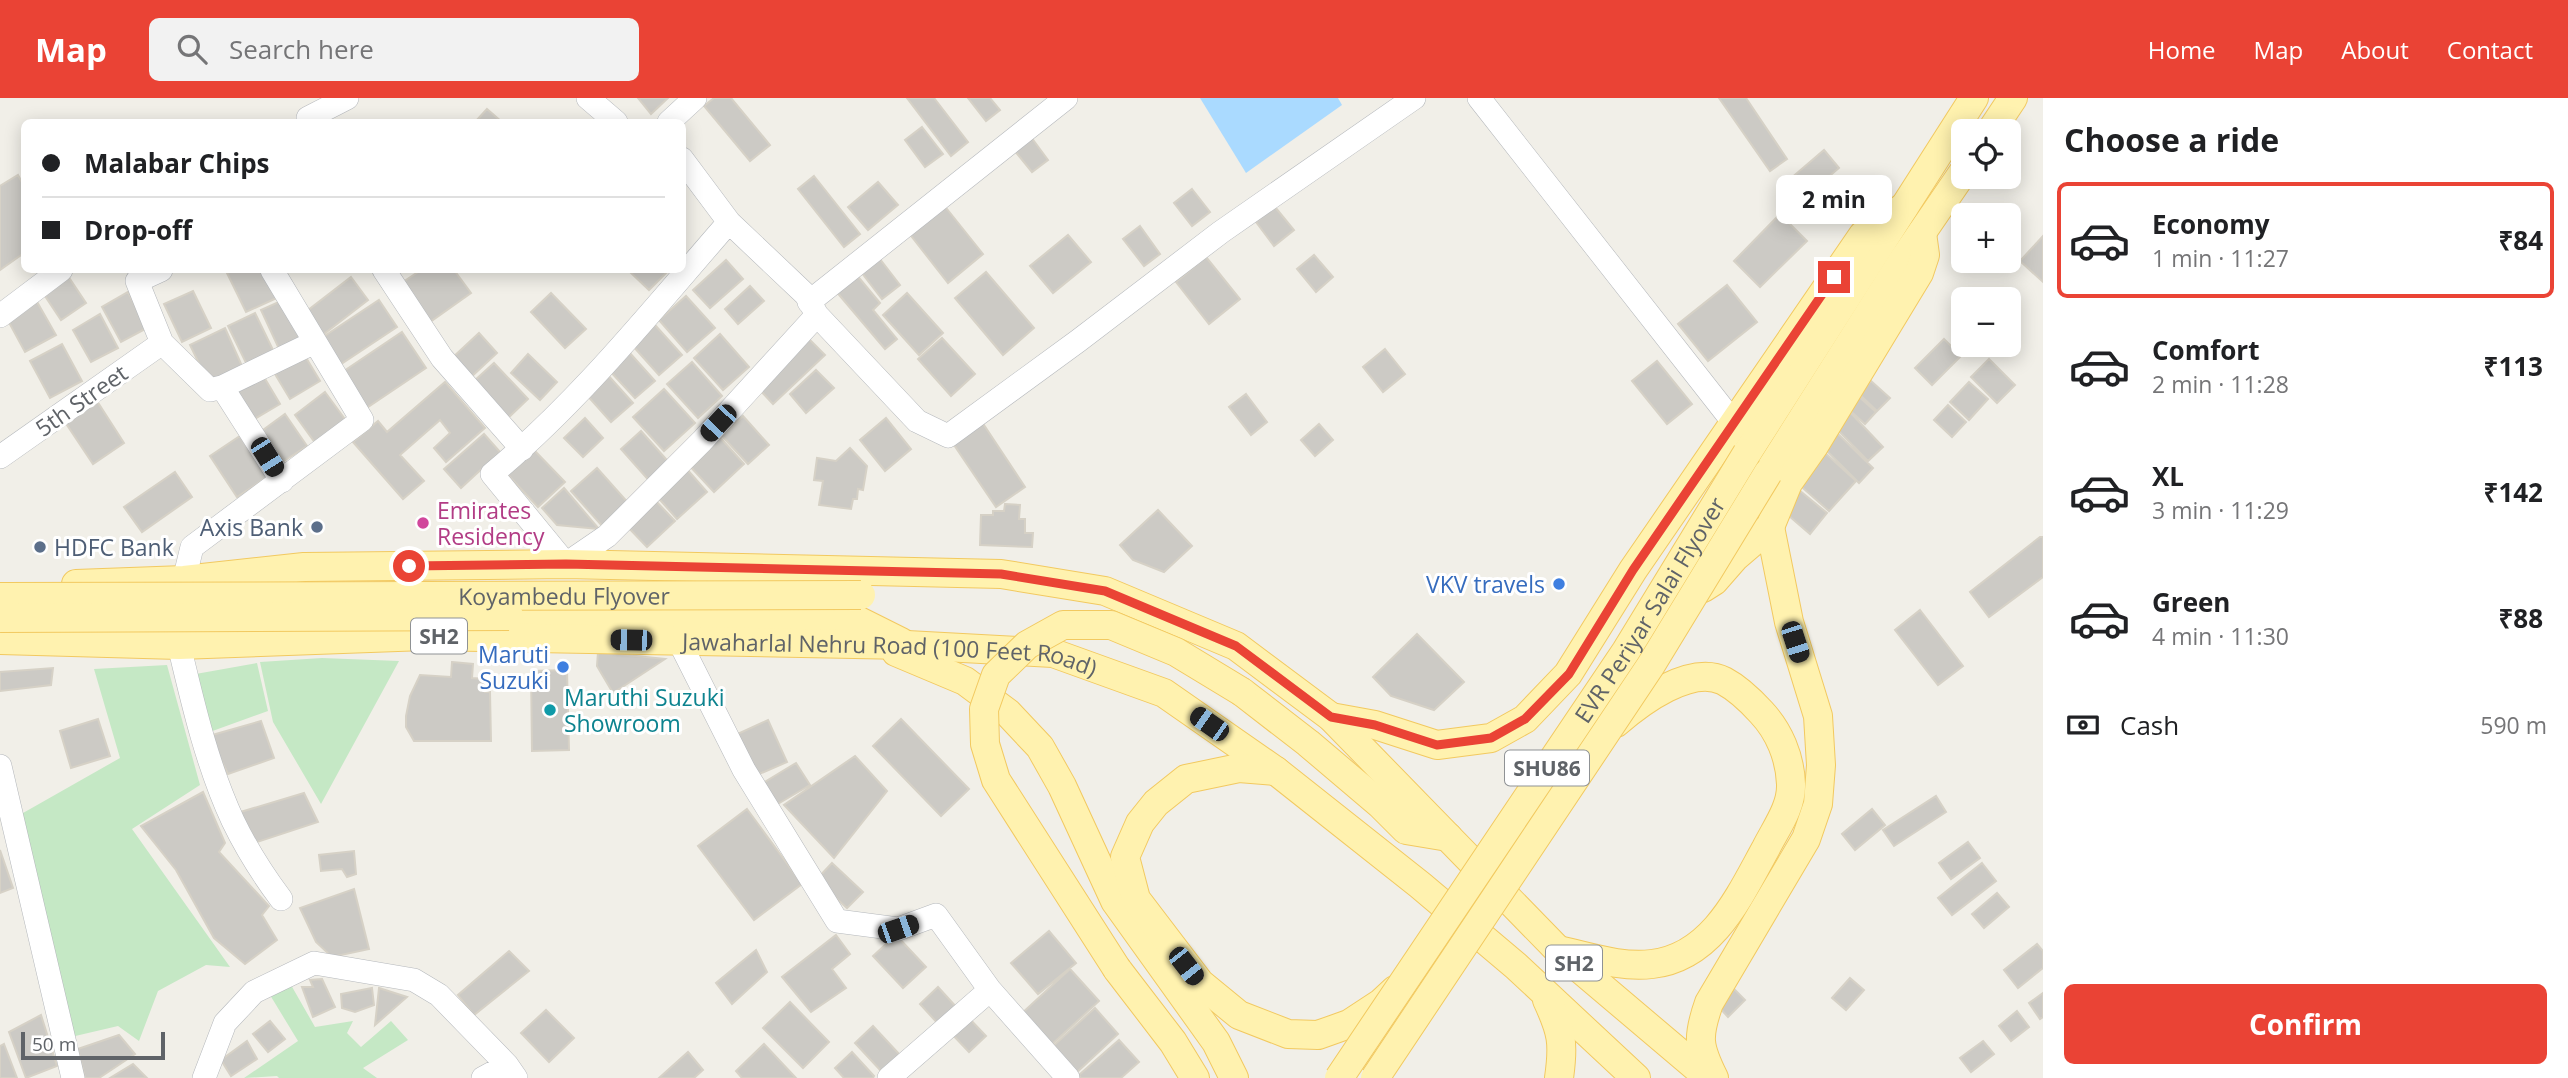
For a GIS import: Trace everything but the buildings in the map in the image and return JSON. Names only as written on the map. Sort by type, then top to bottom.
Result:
[{"type":"main road","name":"SHU86","points":[[1904,207],[1974,98]]},
{"type":"main road","points":[[1999,119],[2013,98]]},
{"type":"main road","name":"SHU86","points":[[1922,233],[1952,189]]},
{"type":"main road","points":[[1331,717],[1375,725],[1437,745],[1491,738],[1525,719],[1569,674],[1633,570],[1863,235],[1904,207]]},
{"type":"main road","name":"EVR Periyar Salai Flyover","points":[[1339,1078],[1626,651],[1904,207]]},
{"type":"main road","points":[[1633,570],[1675,590],[1704,588],[1770,527],[1788,483],[1814,446],[1919,273],[1925,255],[1922,233]]},
{"type":"main road","name":"EVR Periyar Salai Flyover","points":[[1375,1078],[1651,665],[1922,233]]},
{"type":"main road","points":[[1712,1078],[1701,1052],[1701,1026],[1709,1003],[1806,839],[1818,804],[1821,765],[1818,716],[1789,622],[1770,527]]},
{"type":"main road","name":"SH2","points":[[0,587],[184,580],[304,567],[566,564],[1001,574],[1105,591],[1236,646],[1331,717],[1559,951],[1712,1078]]},
{"type":"main road","points":[[298,642],[304,567]]},
{"type":"main road","name":"Koyambedu Flyover","points":[[0,597],[861,595],[911,572]]},
{"type":"main road","name":"Koyambedu Flyover","points":[[0,618],[509,616],[858,620],[906,645]]},
{"type":"main road","points":[[1195,1078],[1173,1042],[1117,968],[996,779],[985,744],[984,709],[996,675],[1027,645],[1063,625],[1111,625],[1176,652],[1242,692],[1308,743],[1380,804],[1406,830],[1448,836]]},
{"type":"main road","name":"Jawaharlal Nehru Road (100 Feet Road)","points":[[0,640],[179,645],[425,636],[877,644],[1053,653],[1164,693],[1276,771],[1420,885],[1541,989],[1636,1078]]},
{"type":"main road","points":[[877,644],[965,681],[1008,713],[1040,747],[1062,786],[1115,901],[1203,1022],[1234,1078]]},
{"type":"main road","points":[[1559,951],[1614,963],[1651,965],[1683,956],[1710,936],[1732,909],[1788,806],[1791,785],[1785,749],[1769,720],[1743,693],[1722,679],[1690,678],[1667,687],[1635,706],[1606,733]]},
{"type":"main road","points":[[1276,771],[1239,768],[1186,779],[1156,803],[1140,823],[1125,857],[1136,899],[1200,983],[1239,1015],[1288,1034],[1318,1035],[1349,1024],[1381,1003],[1404,981]]},
{"type":"main road","points":[[1541,989],[1560,1028],[1561,1066]]},
{"type":"street","points":[[309,119],[308,117],[347,98]]},
{"type":"street","points":[[588,98],[612,119]]},
{"type":"street","points":[[672,119],[695,98]]},
{"type":"street","points":[[684,273],[582,390],[522,449],[492,474],[566,564],[607,536],[702,441],[813,309],[1066,98]]},
{"type":"street","points":[[686,164],[729,222],[806,295],[813,309],[917,421],[948,436],[1221,232],[1414,98]]},
{"type":"street","points":[[1479,98],[1734,423]]},
{"type":"street","points":[[686,271],[729,222]]},
{"type":"street","points":[[0,316],[57,273]]},
{"type":"street","points":[[184,580],[192,547],[362,420],[274,273]]},
{"type":"street","points":[[393,273],[442,358],[522,449]]},
{"type":"street","points":[[133,275],[162,343],[210,390],[222,387],[315,342]]},
{"type":"street","name":"5th Street","points":[[0,457],[162,343]]},
{"type":"street","points":[[222,387],[282,481]]},
{"type":"street","points":[[679,641],[744,770],[837,921],[898,929],[936,915],[990,990],[1068,1078]]},
{"type":"street","points":[[179,645],[199,726],[233,820],[281,900]]},
{"type":"street","points":[[0,766],[71,1077]]},
{"type":"street","points":[[204,1078],[225,1023],[254,992],[314,963],[414,980],[439,995],[511,1071],[483,1078]]},
{"type":"street","points":[[890,1078],[990,990]]},
{"type":"green space","points":[[322,658],[399,661],[321,804],[273,722],[260,662]]},
{"type":"green space","points":[[257,663],[268,711],[207,733],[190,675]]},
{"type":"green space","points":[[167,665],[200,785],[132,829],[230,967],[206,965],[158,991],[139,1041],[118,1026],[71,1037],[16,817],[120,758],[94,669]]},
{"type":"green space","points":[[291,985],[315,1027],[353,1021],[347,1033],[361,1047],[391,1021],[408,1040],[363,1068],[377,1078],[244,1078],[298,1041],[270,995]]},
{"type":"water","points":[[1200,98],[1338,98],[1342,105],[1246,173]]},
{"type":"place","name":"Emirates Residency","points":[[423,523]]},
{"type":"place","name":"Axis Bank","points":[[317,527]]},
{"type":"place","name":"HDFC Bank","points":[[40,547]]},
{"type":"place","name":"VKV travels","points":[[1559,584]]},
{"type":"place","name":"Maruti Suzuki","points":[[563,667]]},
{"type":"place","name":"Maruthi Suzuki Showroom","points":[[550,710]]},
{"type":"route","points":[[409,566],[566,564],[1001,574],[1105,591],[1236,646],[1331,717],[1375,725],[1437,745],[1491,738],[1525,719],[1569,674],[1633,570],[1834,277]]}]
